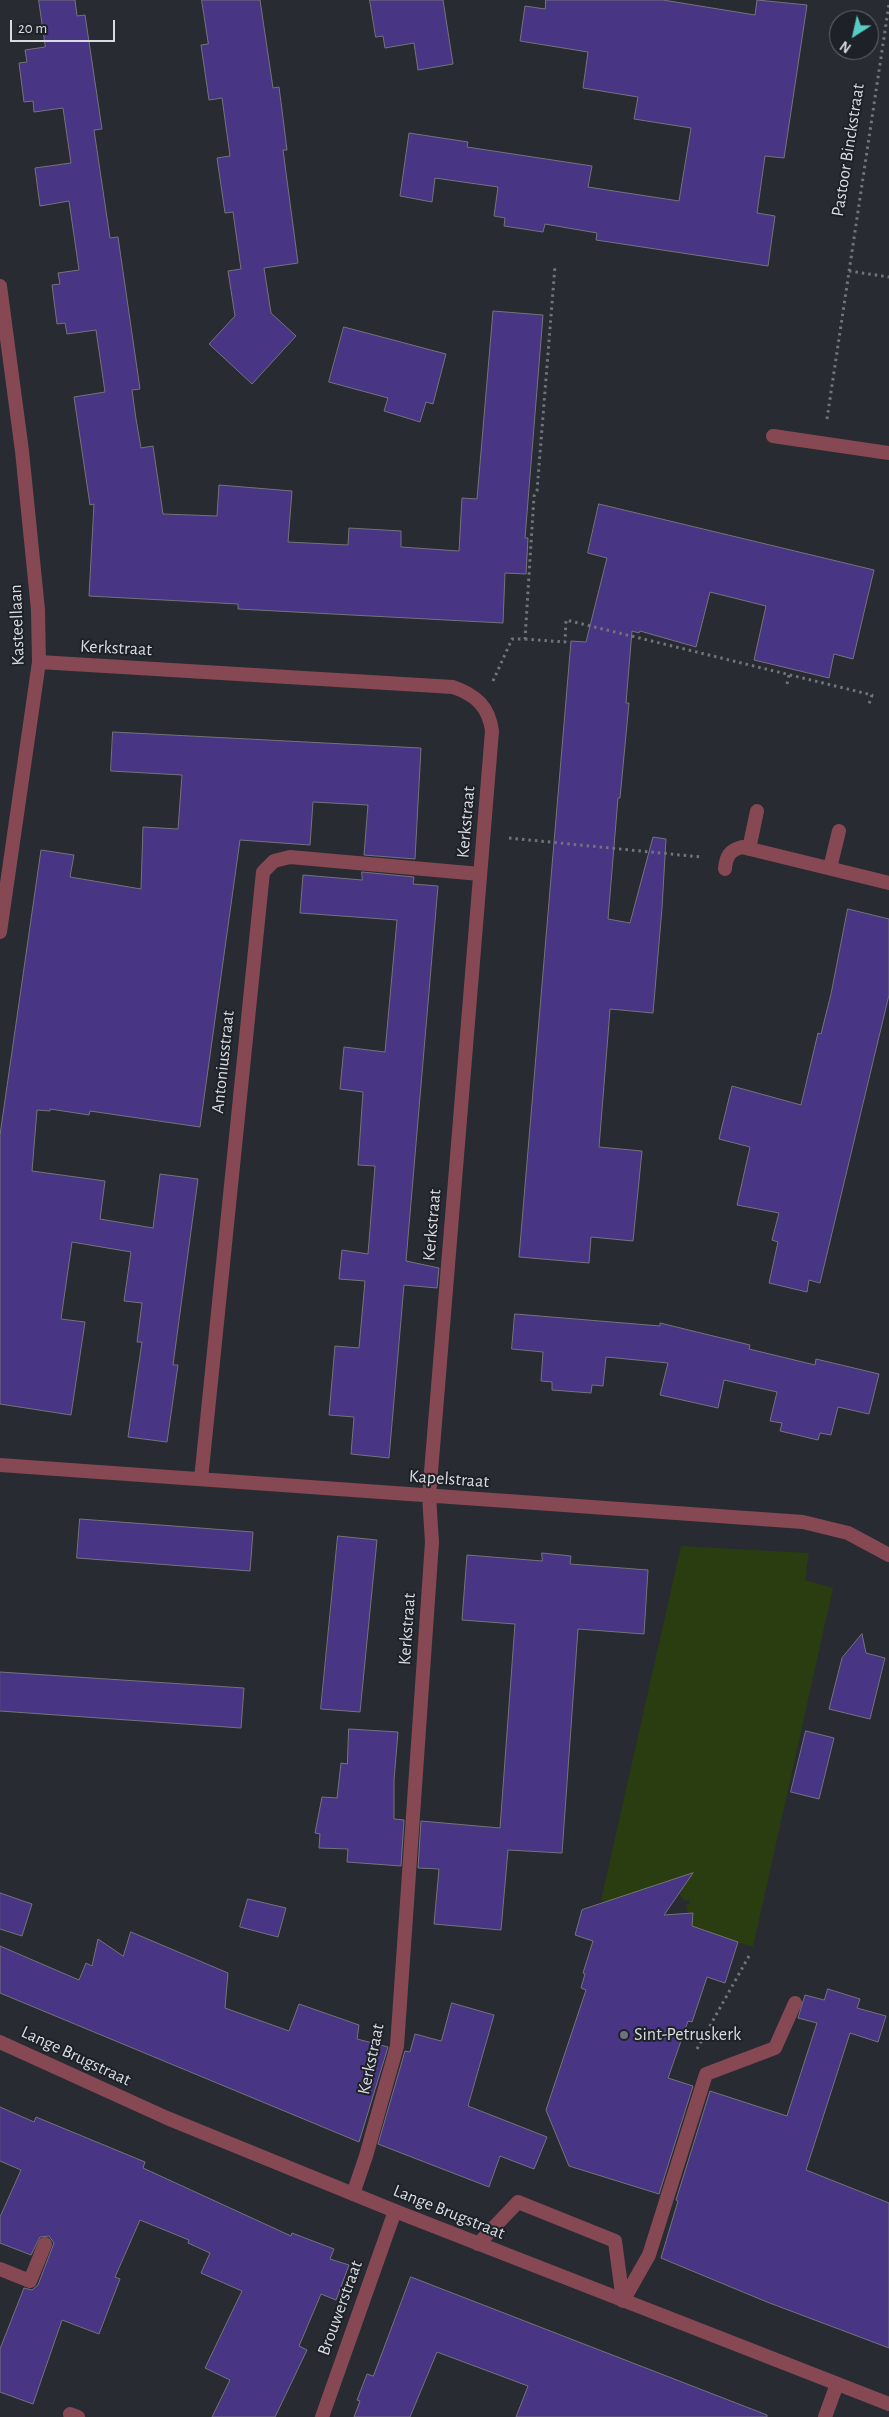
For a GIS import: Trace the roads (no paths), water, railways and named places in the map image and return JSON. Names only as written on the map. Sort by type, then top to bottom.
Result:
[{"type":"street","name":"Kasteellaan","points":[[0,286],[22,451],[38,610],[40,662],[0,932]]},
{"type":"street","points":[[773,436],[889,453]]},
{"type":"street","name":"Kerkstraat","points":[[40,662],[453,687],[469,692],[483,704],[490,717],[492,731],[429,1496],[432,1542],[397,2046],[366,2156],[353,2194]]},
{"type":"street","points":[[749,849],[757,811]]},
{"type":"street","points":[[830,868],[839,831]]},
{"type":"street","points":[[725,865],[734,849],[742,847],[889,883]]},
{"type":"street","name":"Antoniusstraat","points":[[201,1479],[263,872],[274,861],[290,856],[480,874]]},
{"type":"street","name":"Kapelstraat","points":[[0,1465],[803,1522],[848,1534],[889,1554]]},
{"type":"street","points":[[623,2301],[649,2255],[706,2074],[775,2048],[796,2003]]},
{"type":"street","name":"Lange Brugstraat","points":[[0,2042],[167,2118],[353,2194],[889,2404]]},
{"type":"street","points":[[478,2244],[518,2202],[616,2241],[623,2301]]},
{"type":"street","name":"Brouwerstraat","points":[[322,2417],[395,2211]]},
{"type":"street","points":[[0,2269],[30,2281],[44,2244]]},
{"type":"street","points":[[825,2417],[837,2384]]},
{"type":"place","name":"Sint-Petruskerk","points":[[624,2035]]}]
